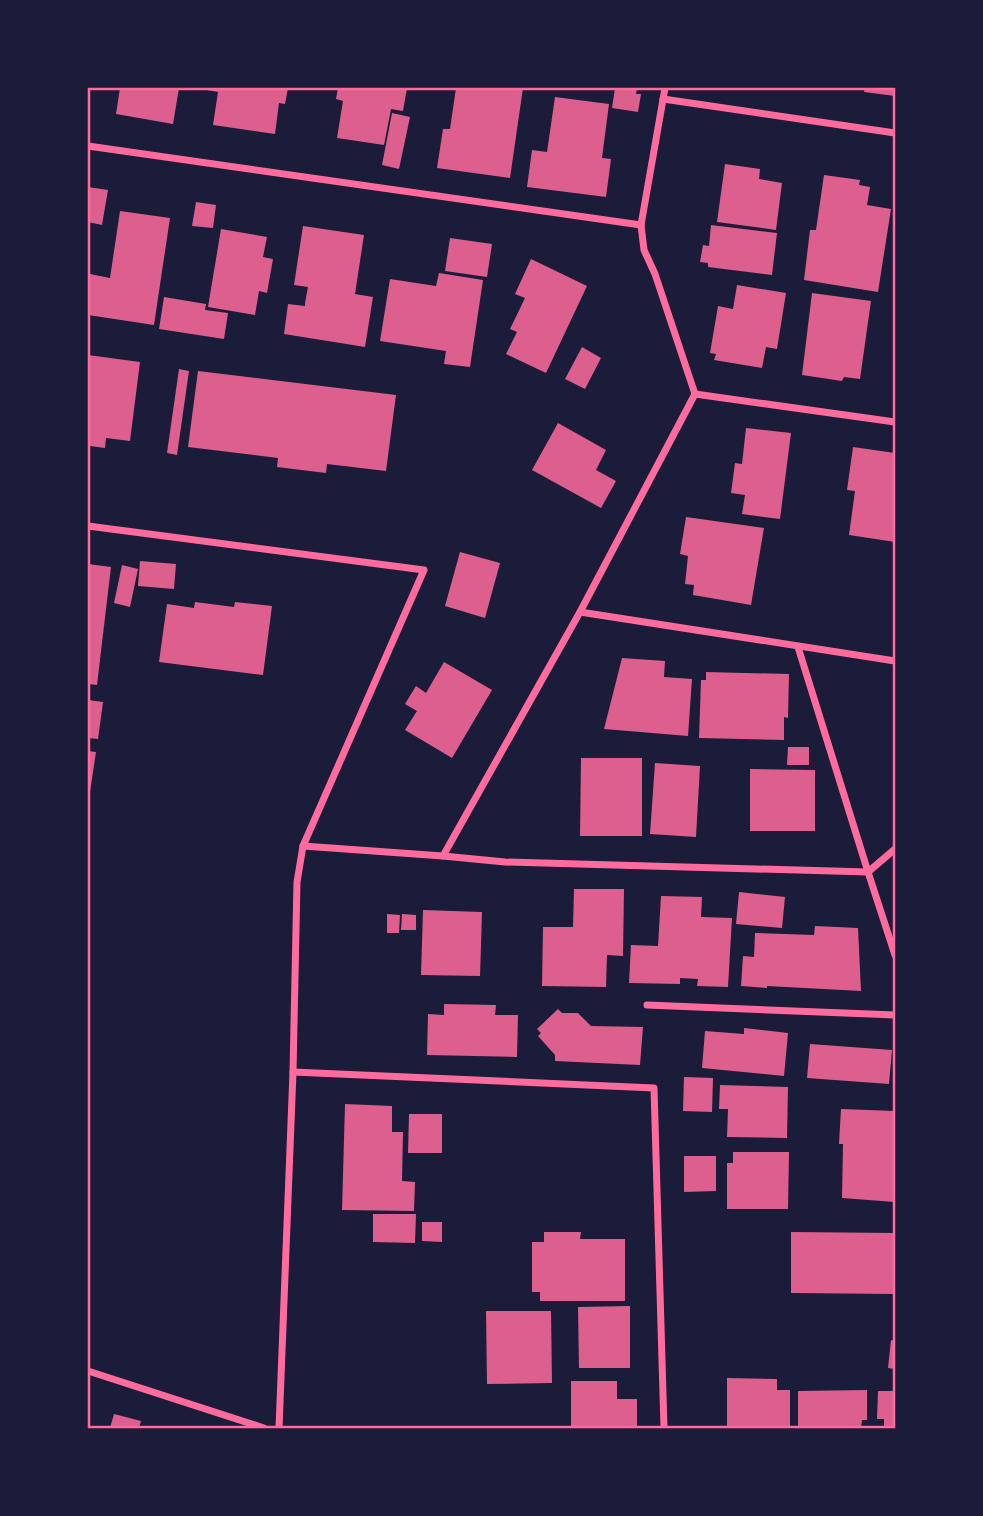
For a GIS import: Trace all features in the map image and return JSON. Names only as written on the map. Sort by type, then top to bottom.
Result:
[{"type":"street","points":[[443,856],[580,612],[695,394],[655,274],[644,250],[641,225],[664,88]]},
{"type":"street","points":[[663,99],[895,133]]},
{"type":"street","points":[[88,146],[641,225]]},
{"type":"street","points":[[695,394],[895,422]]},
{"type":"street","points":[[88,526],[424,570],[303,846],[297,882],[293,1072],[279,1429]]},
{"type":"street","points":[[580,612],[895,661]]},
{"type":"street","points":[[798,647],[895,955]]},
{"type":"street","points":[[303,846],[505,862],[868,872],[895,849]]},
{"type":"street","points":[[647,1005],[895,1015]]},
{"type":"street","points":[[293,1072],[654,1088],[664,1429]]},
{"type":"street","points":[[88,1371],[264,1429]]},
{"type":"building","points":[[120,88],[179,88],[173,124],[116,114]]},
{"type":"building","points":[[207,88],[288,88],[285,104],[279,103],[275,134],[213,125],[218,92]]},
{"type":"building","points":[[338,88],[407,88],[403,111],[391,109],[384,145],[337,138],[343,101],[336,99]]},
{"type":"building","points":[[456,88],[523,88],[510,178],[437,168],[443,129],[450,129]]},
{"type":"building","points":[[615,88],[637,88],[636,94],[641,94],[638,112],[612,108]]},
{"type":"building","points":[[865,88],[895,88],[895,96],[864,92]]},
{"type":"building","points":[[555,97],[609,104],[602,158],[611,159],[606,197],[527,187],[532,150],[547,152]]},
{"type":"building","points":[[392,113],[410,117],[399,169],[382,165]]},
{"type":"building","points":[[725,164],[760,169],[759,179],[782,183],[776,230],[717,222]]},
{"type":"building","points":[[824,175],[860,180],[859,185],[870,187],[867,205],[891,209],[878,292],[804,280],[810,230],[816,230]]},
{"type":"building","points":[[88,187],[108,190],[102,225],[88,222]]},
{"type":"building","points":[[196,202],[216,205],[213,228],[192,226]]},
{"type":"building","points":[[120,211],[170,218],[154,325],[88,315],[90,274],[110,278]]},
{"type":"building","points":[[711,225],[777,233],[772,275],[708,267],[708,263],[700,262],[703,245],[709,246]]},
{"type":"building","points":[[303,226],[364,235],[355,294],[373,297],[365,347],[284,334],[288,304],[305,306],[308,287],[294,285]]},
{"type":"building","points":[[221,229],[267,237],[263,257],[273,259],[267,293],[259,291],[255,315],[208,307]]},
{"type":"building","points":[[450,238],[492,244],[487,277],[445,271]]},
{"type":"building","points":[[531,259],[587,286],[546,373],[506,354],[517,332],[510,329],[525,298],[515,294]]},
{"type":"building","points":[[439,273],[483,280],[470,367],[444,364],[446,351],[380,341],[390,279],[436,286]]},
{"type":"building","points":[[737,285],[786,293],[777,349],[766,347],[762,368],[714,360],[716,354],[710,353],[718,306],[733,309]]},
{"type":"building","points":[[812,293],[871,301],[860,379],[844,377],[842,381],[802,375]]},
{"type":"building","points":[[164,297],[206,304],[205,310],[228,313],[224,339],[159,329]]},
{"type":"building","points":[[582,347],[601,358],[585,389],[565,379]]},
{"type":"building","points":[[88,355],[140,362],[130,441],[106,438],[105,448],[90,446],[89,454],[88,453]]},
{"type":"building","points":[[179,369],[189,371],[177,455],[167,453]]},
{"type":"building","points":[[198,371],[396,395],[386,471],[327,464],[326,473],[277,467],[278,458],[188,447]]},
{"type":"building","points":[[558,423],[606,450],[596,470],[616,481],[601,508],[532,470]]},
{"type":"building","points":[[746,428],[791,433],[780,519],[742,514],[745,495],[731,493],[735,463],[742,464]]},
{"type":"building","points":[[853,447],[895,453],[895,542],[849,535],[855,491],[847,490]]},
{"type":"building","points":[[686,517],[764,528],[751,605],[693,595],[694,585],[685,584],[688,556],[680,554]]},
{"type":"building","points":[[460,552],[500,563],[485,618],[445,606]]},
{"type":"building","points":[[140,561],[176,564],[174,589],[138,586]]},
{"type":"building","points":[[88,564],[111,567],[97,685],[88,684]]},
{"type":"building","points":[[122,565],[138,569],[130,607],[114,603]]},
{"type":"building","points":[[195,602],[234,607],[235,602],[272,606],[263,675],[159,662],[167,604],[194,608]]},
{"type":"building","points":[[622,658],[665,661],[664,677],[692,679],[688,736],[604,729]]},
{"type":"building","points":[[444,662],[492,690],[452,758],[405,730],[417,711],[405,704],[416,686],[426,693]]},
{"type":"building","points":[[706,672],[789,674],[788,718],[784,717],[784,740],[699,738],[701,680],[706,680]]},
{"type":"building","points":[[88,700],[103,702],[98,739],[88,738]]},
{"type":"building","points":[[788,747],[809,747],[809,765],[787,765]]},
{"type":"building","points":[[88,751],[96,752],[90,792],[88,791]]},
{"type":"building","points":[[581,758],[642,758],[642,836],[580,836]]},
{"type":"building","points":[[655,763],[700,766],[696,837],[650,834]]},
{"type":"building","points":[[750,769],[815,770],[815,831],[750,831]]},
{"type":"building","points":[[574,889],[624,889],[623,956],[607,955],[606,987],[542,986],[543,927],[573,927]]},
{"type":"building","points":[[739,892],[785,897],[782,928],[736,924]]},
{"type":"building","points":[[661,896],[702,897],[701,917],[732,918],[728,987],[697,986],[698,979],[680,978],[680,984],[629,983],[631,945],[658,946]]},
{"type":"building","points":[[423,910],[482,912],[480,976],[421,975]]},
{"type":"building","points":[[387,914],[400,915],[399,933],[387,933]]},
{"type":"building","points":[[402,914],[416,915],[416,930],[401,930]]},
{"type":"building","points":[[815,926],[858,928],[861,991],[741,986],[743,956],[754,957],[755,933],[814,935]]},
{"type":"building","points":[[444,1004],[496,1005],[495,1015],[518,1015],[517,1057],[427,1055],[428,1014],[444,1015]]},
{"type":"building","points":[[558,1009],[562,1013],[578,1013],[591,1026],[643,1027],[640,1065],[555,1061],[555,1055],[538,1036],[541,1033],[537,1029]]},
{"type":"building","points":[[744,1028],[788,1033],[784,1076],[702,1068],[705,1031],[744,1034]]},
{"type":"building","points":[[810,1044],[892,1050],[889,1084],[807,1078]]},
{"type":"building","points":[[684,1077],[713,1078],[712,1112],[683,1111]]},
{"type":"building","points":[[720,1085],[788,1087],[787,1138],[727,1137],[728,1109],[719,1109]]},
{"type":"building","points":[[345,1104],[392,1106],[392,1132],[403,1132],[402,1181],[415,1182],[414,1211],[342,1210]]},
{"type":"building","points":[[841,1109],[895,1111],[895,1202],[842,1198],[843,1144],[839,1144]]},
{"type":"building","points":[[409,1114],[442,1114],[442,1153],[408,1153]]},
{"type":"building","points":[[733,1152],[789,1152],[788,1209],[727,1209],[727,1163],[733,1163]]},
{"type":"building","points":[[684,1156],[716,1156],[716,1191],[684,1192]]},
{"type":"building","points":[[373,1214],[416,1214],[415,1243],[373,1242]]},
{"type":"building","points":[[422,1222],[442,1222],[442,1242],[422,1241]]},
{"type":"building","points":[[544,1232],[581,1232],[580,1239],[625,1239],[625,1301],[540,1301],[540,1292],[532,1292],[532,1242],[544,1242]]},
{"type":"building","points":[[791,1232],[895,1233],[895,1294],[791,1293]]},
{"type":"building","points":[[630,1306],[630,1368],[579,1368],[578,1307]]},
{"type":"building","points":[[486,1311],[551,1311],[552,1383],[487,1384]]},
{"type":"building","points":[[891,1340],[895,1341],[895,1369],[888,1368]]},
{"type":"building","points":[[727,1378],[777,1379],[777,1390],[790,1390],[790,1428],[727,1428]]},
{"type":"building","points":[[571,1381],[617,1381],[617,1399],[637,1399],[637,1428],[571,1428]]},
{"type":"building","points":[[867,1390],[867,1420],[862,1420],[861,1428],[798,1428],[798,1391]]},
{"type":"building","points":[[878,1391],[895,1391],[895,1428],[884,1428],[884,1419],[877,1419]]},
{"type":"building","points":[[114,1414],[141,1421],[139,1428],[110,1428]]}]
